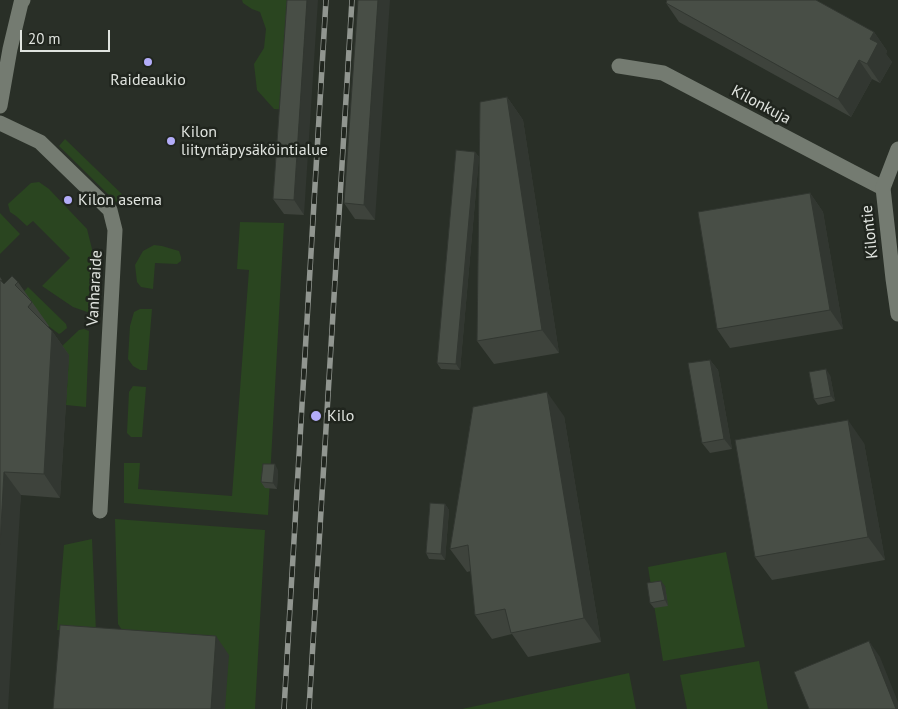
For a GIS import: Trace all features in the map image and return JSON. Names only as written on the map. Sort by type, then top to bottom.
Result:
[{"type":"street","points":[[0,106],[10,49],[23,0]]},
{"type":"street","name":"Kilonkuja","points":[[619,66],[663,73],[883,188]]},
{"type":"street","name":"Vanharaide","points":[[0,122],[40,142],[110,210],[115,230],[100,511]]},
{"type":"street","name":"Kilontie","points":[[898,149],[883,188],[898,314]]},
{"type":"green space","points":[[242,0],[298,0],[291,110],[274,109],[257,90],[254,64],[264,48],[266,29],[260,12],[243,3]]},
{"type":"green space","points":[[65,139],[128,200],[121,207],[59,146]]},
{"type":"green space","points":[[39,182],[49,189],[87,229],[93,253],[90,313],[73,307],[42,286],[70,258],[33,221],[27,226],[10,212],[8,204],[31,183]]},
{"type":"green space","points":[[0,213],[20,234],[0,254]]},
{"type":"green space","points":[[240,222],[284,223],[268,515],[124,503],[124,463],[140,463],[138,489],[232,496],[249,270],[237,269]]},
{"type":"green space","points":[[154,245],[179,251],[181,261],[177,264],[155,263],[153,289],[141,287],[137,282],[135,265],[143,251]]},
{"type":"green space","points":[[28,287],[66,324],[67,328],[61,333],[59,334],[15,301]]},
{"type":"green space","points":[[140,309],[152,309],[147,370],[140,370],[133,366],[128,359],[130,326],[134,312]]},
{"type":"green space","points":[[79,330],[89,331],[86,407],[66,405],[69,355],[61,347]]},
{"type":"green space","points":[[133,386],[146,387],[142,437],[131,437],[127,433],[129,392]]},
{"type":"green space","points":[[115,519],[265,530],[255,709],[225,709],[134,648],[118,624]]},
{"type":"green space","points":[[92,539],[96,632],[57,630],[64,545]]},
{"type":"green space","points":[[726,552],[745,647],[663,661],[648,567]]},
{"type":"green space","points":[[759,661],[768,709],[687,709],[680,675]]},
{"type":"green space","points":[[629,673],[636,709],[462,709]]},
{"type":"building","points":[[287,0],[307,0],[294,200],[273,199]]},
{"type":"building","points":[[358,0],[378,0],[364,205],[344,203]]},
{"type":"building","points":[[667,0],[816,0],[874,32],[870,39],[878,43],[867,64],[859,60],[838,99],[666,3]]},
{"type":"building","points":[[507,97],[542,330],[477,341],[480,102]]},
{"type":"building","points":[[456,150],[475,152],[456,364],[437,363]]},
{"type":"building","points":[[810,193],[830,310],[717,329],[698,212]]},
{"type":"building","points":[[12,276],[18,282],[15,285],[32,302],[28,307],[52,331],[44,474],[4,472],[0,545],[0,280],[4,284]]},
{"type":"building","points":[[710,360],[724,439],[702,443],[688,363]]},
{"type":"building","points":[[826,369],[831,396],[814,399],[809,372]]},
{"type":"building","points":[[547,392],[584,618],[511,633],[505,609],[475,615],[468,545],[450,549],[473,407]]},
{"type":"building","points":[[848,420],[868,537],[755,557],[735,440]]},
{"type":"building","points":[[263,464],[275,464],[273,483],[261,482]]},
{"type":"building","points":[[430,503],[445,504],[441,554],[426,553]]},
{"type":"building","points":[[661,581],[665,600],[650,603],[647,583]]},
{"type":"building","points":[[60,625],[216,636],[211,709],[53,709]]},
{"type":"building","points":[[869,641],[896,709],[809,709],[794,672]]},
{"type":"railway","points":[[284,709],[326,0]]},
{"type":"railway","points":[[309,709],[352,0]]},
{"type":"place","name":"Raideaukio","points":[[148,62]]},
{"type":"place","name":"Kilon liityntäpysäköintialue","points":[[171,141]]},
{"type":"place","name":"Kilon asema","points":[[68,200]]},
{"type":"place","name":"Kilo","points":[[316,416]]}]
